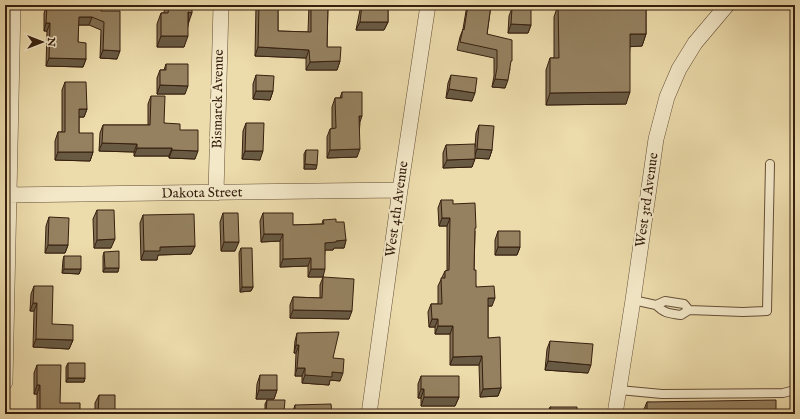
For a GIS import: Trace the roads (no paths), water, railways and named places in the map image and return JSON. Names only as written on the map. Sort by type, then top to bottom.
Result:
[{"type":"street","points":[[5,382],[7,195],[13,5]]},
{"type":"street","name":"Bismarck Avenue","points":[[216,193],[221,5]]},
{"type":"street","name":"West 4th Avenue","points":[[369,414],[400,190],[428,5]]},
{"type":"street","name":"West 3rd Avenue","points":[[615,414],[656,139],[667,97],[680,69],[696,43],[727,5]]},
{"type":"street","name":"Dakota Street","points":[[7,195],[400,190]]},
{"type":"lane","points":[[633,300],[656,305],[663,312],[682,315],[689,310],[743,312],[767,311],[770,164]]},
{"type":"lane","points":[[619,390],[662,394],[783,393],[795,390]]}]
